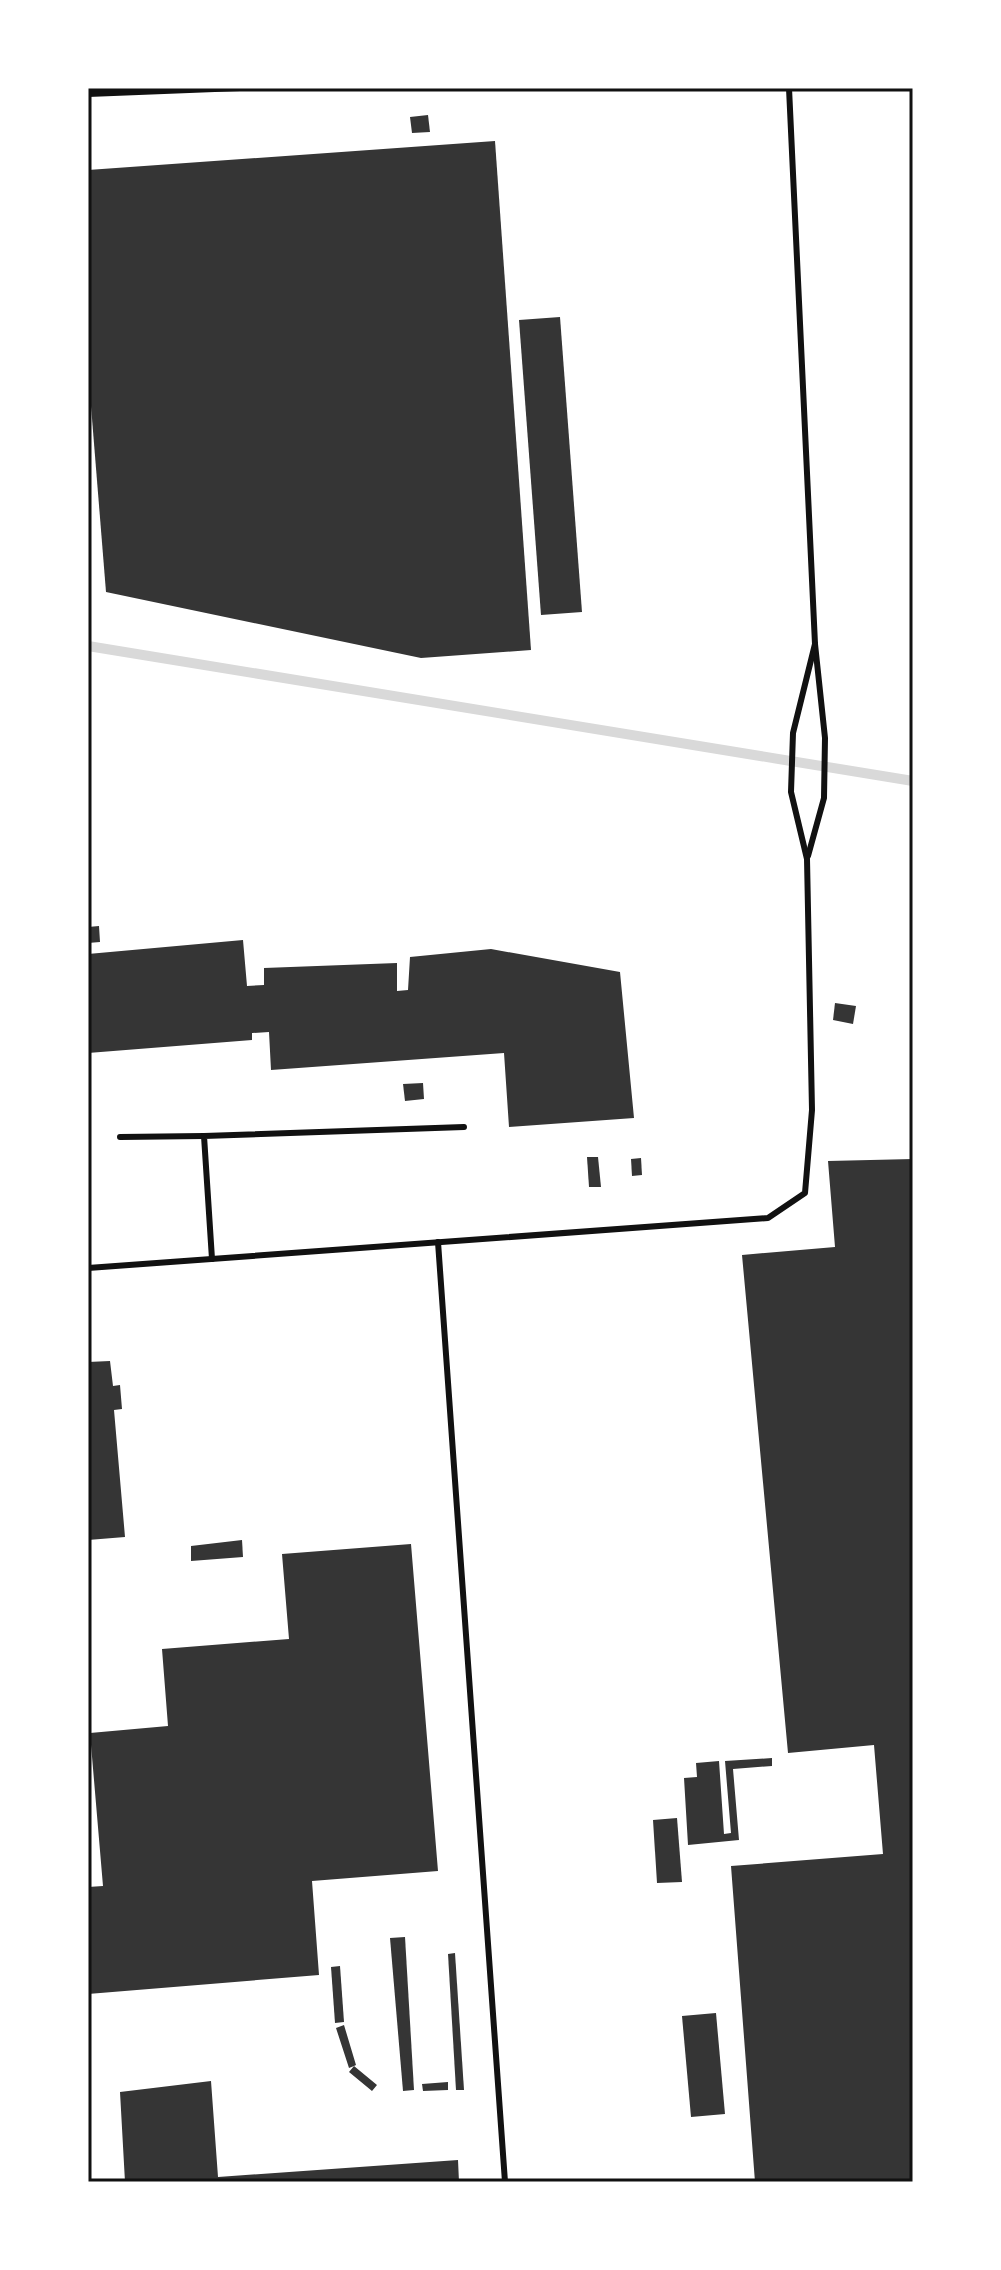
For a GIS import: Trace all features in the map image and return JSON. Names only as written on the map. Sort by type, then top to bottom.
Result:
[{"type":"lane","points":[[88,94],[240,88]]},
{"type":"lane","points":[[789,88],[815,644],[825,738],[824,798],[807,859]]},
{"type":"lane","points":[[88,1268],[768,1218],[805,1193],[812,1110],[807,859],[791,792],[793,733],[815,644]]},
{"type":"lane","points":[[120,1137],[464,1127]]},
{"type":"lane","points":[[204,1136],[212,1259]]},
{"type":"lane","points":[[438,1242],[505,2182]]},
{"type":"building","points":[[428,115],[430,132],[412,133],[410,117]]},
{"type":"building","points":[[495,141],[531,650],[421,658],[106,592],[88,369],[88,170]]},
{"type":"building","points":[[560,317],[582,612],[541,615],[519,320]]},
{"type":"building","points":[[99,926],[100,942],[88,943],[88,927]]},
{"type":"building","points":[[243,940],[247,986],[264,985],[264,968],[397,963],[397,991],[408,990],[410,957],[491,949],[620,972],[634,1118],[509,1127],[504,1053],[271,1070],[269,1032],[252,1033],[252,1040],[88,1053],[88,954]]},
{"type":"building","points":[[835,1003],[856,1006],[853,1024],[833,1020]]},
{"type":"building","points":[[423,1083],[424,1099],[405,1101],[403,1084]]},
{"type":"building","points":[[587,1157],[598,1157],[601,1187],[589,1187]]},
{"type":"building","points":[[641,1158],[642,1175],[632,1176],[631,1159]]},
{"type":"building","points":[[913,1159],[913,2182],[755,2182],[731,1866],[883,1854],[874,1745],[788,1753],[742,1255],[835,1247],[828,1161]]},
{"type":"building","points":[[110,1361],[113,1386],[120,1385],[122,1409],[114,1410],[125,1537],[88,1540],[88,1362]]},
{"type":"building","points":[[242,1540],[243,1557],[191,1561],[191,1546]]},
{"type":"building","points":[[411,1544],[438,1871],[312,1881],[319,1975],[88,1994],[88,1887],[103,1886],[90,1733],[168,1726],[162,1649],[289,1639],[282,1554]]},
{"type":"building","points":[[772,1758],[772,1766],[733,1769],[739,1840],[688,1845],[684,1778],[697,1777],[696,1763],[719,1761],[724,1834],[731,1833],[725,1761]]},
{"type":"building","points":[[677,1818],[682,1882],[657,1883],[653,1820]]},
{"type":"building","points":[[405,1937],[414,2090],[403,2091],[390,1938]]},
{"type":"building","points":[[455,1953],[464,2090],[456,2090],[448,1954]]},
{"type":"building","points":[[340,1966],[344,2022],[335,2023],[331,1967]]},
{"type":"building","points":[[716,2013],[725,2114],[691,2117],[682,2016]]},
{"type":"building","points":[[344,2025],[356,2065],[349,2068],[336,2028]]},
{"type":"building","points":[[354,2066],[377,2085],[372,2091],[349,2072]]},
{"type":"building","points":[[211,2081],[218,2177],[458,2160],[459,2182],[125,2182],[120,2092]]},
{"type":"building","points":[[448,2082],[448,2090],[423,2091],[422,2084]]},
{"type":"waterway","points":[[88,646],[913,781]]}]
